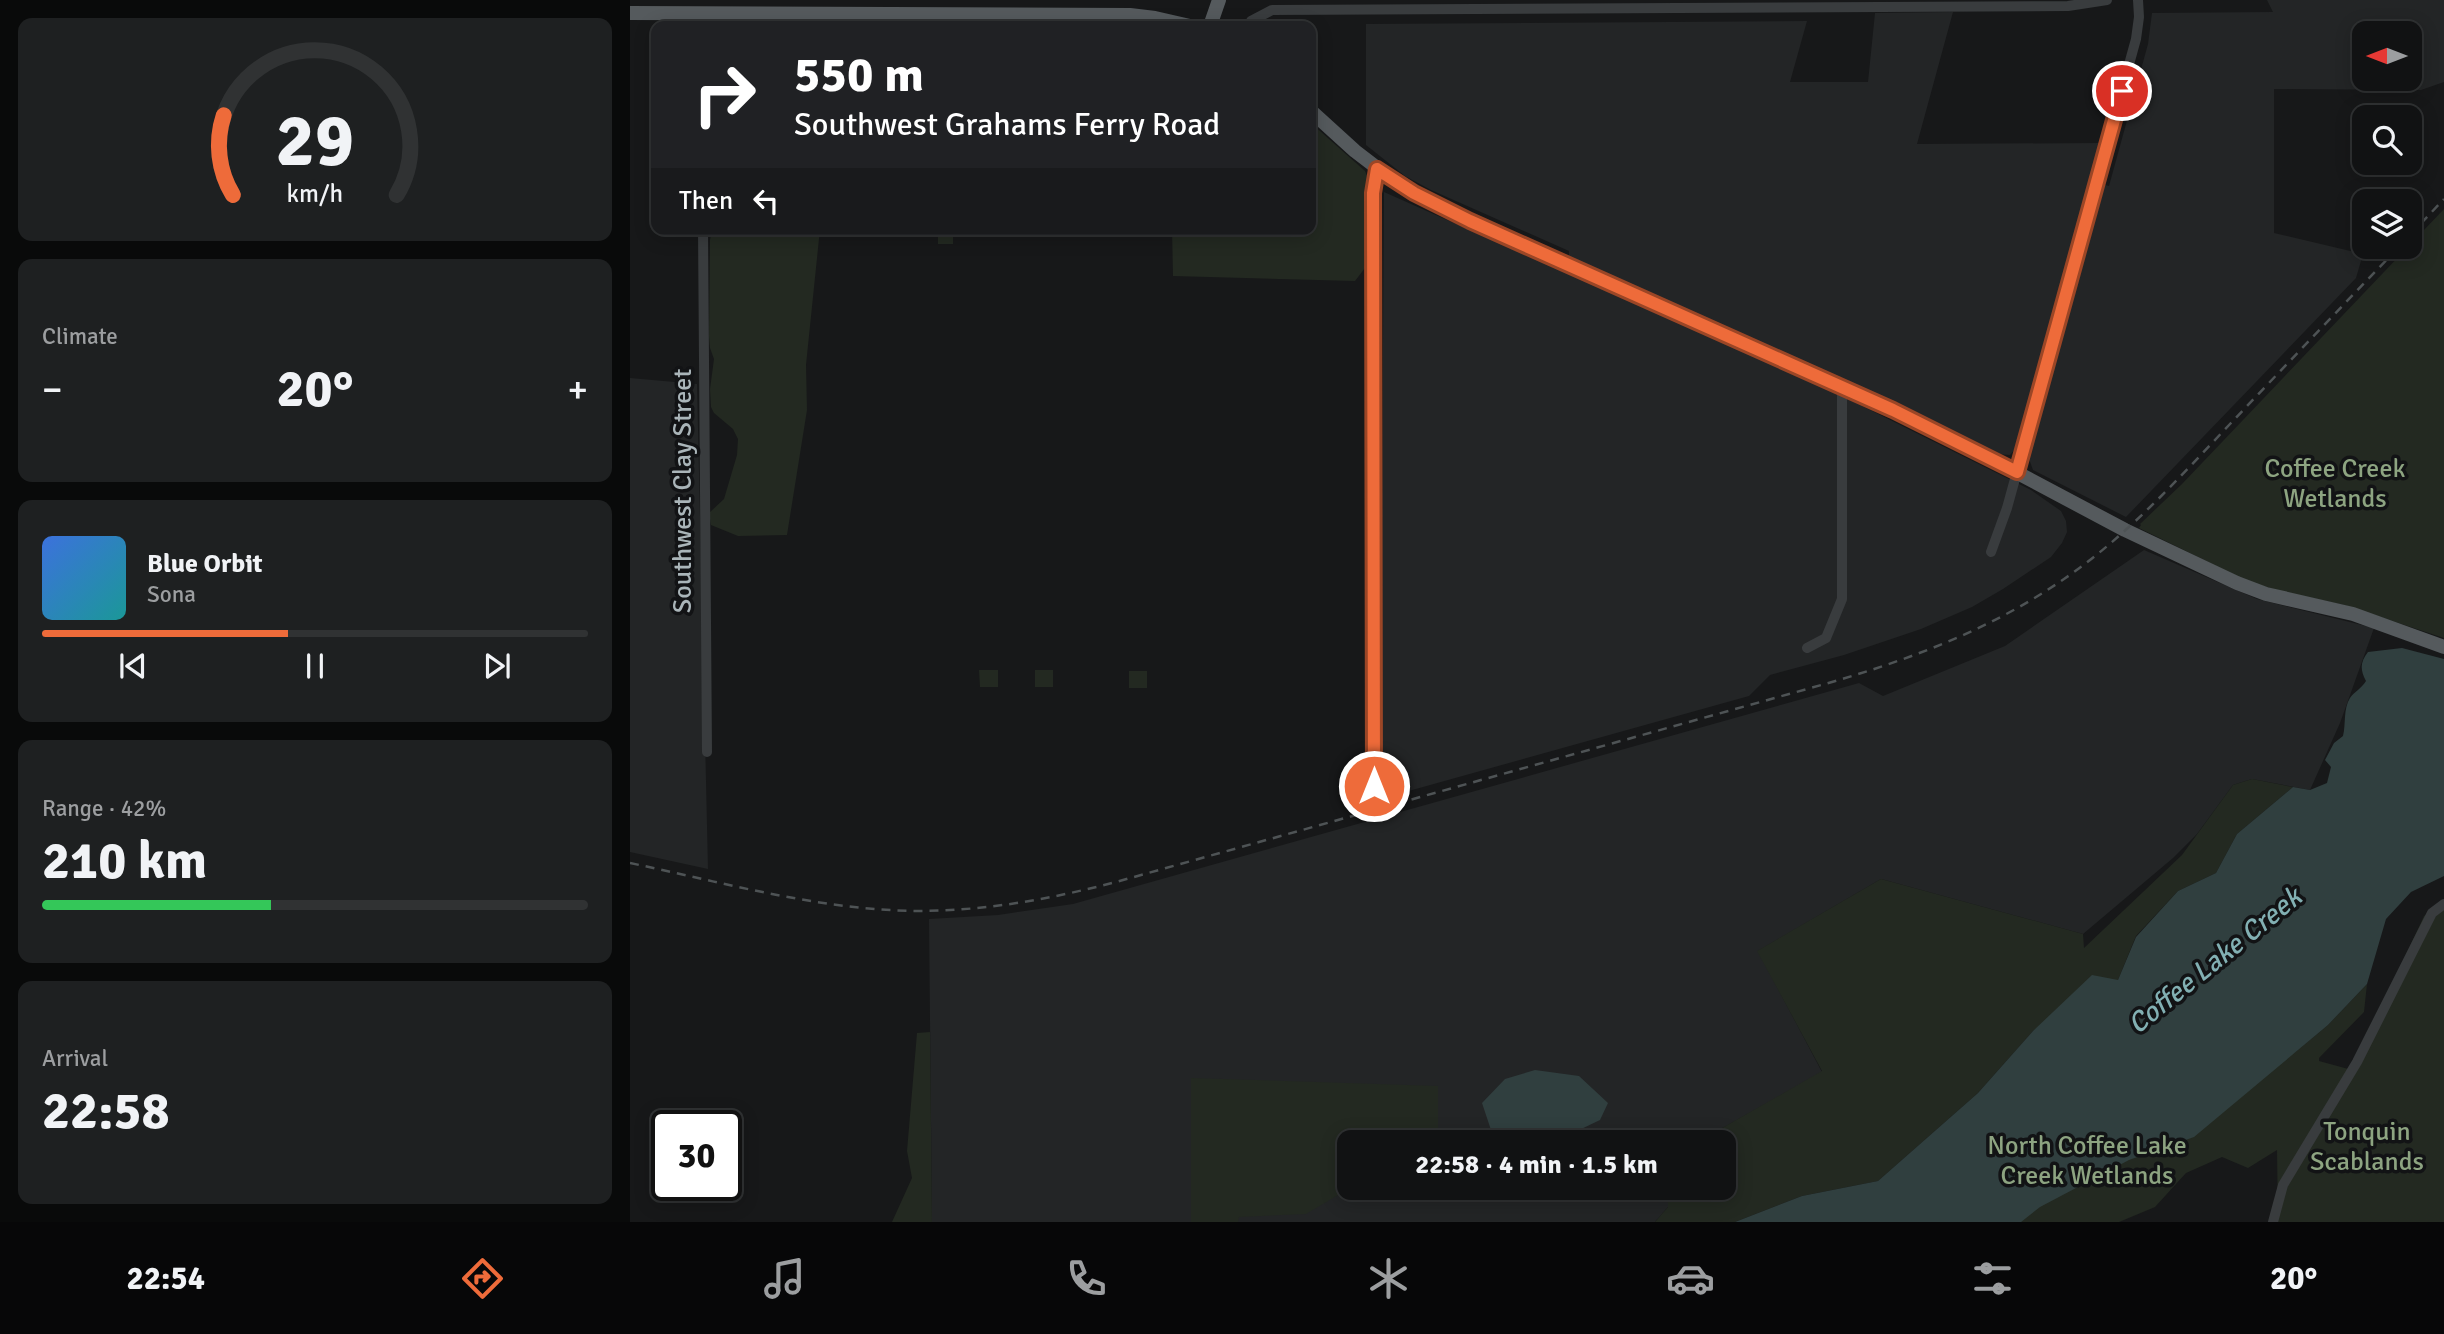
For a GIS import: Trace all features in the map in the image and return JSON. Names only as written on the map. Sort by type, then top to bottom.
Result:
[{"type":"main road","points":[[1212,21],[1219,0]]},
{"type":"main road","points":[[630,13],[703,20],[1130,15],[1168,21]]},
{"type":"main road","points":[[1316,115],[1377,169],[1414,193],[1470,221],[1963,444],[2126,530],[2237,583],[2266,594],[2353,614],[2444,646]]},
{"type":"street","points":[[1251,21],[1272,10],[2046,6],[2080,5],[2107,0]]},
{"type":"street","points":[[1991,552],[2017,472],[2136,39],[2138,0]]},
{"type":"street","points":[[1374,786],[1373,193],[1377,169]]},
{"type":"street","name":"Southwest Clay Street","points":[[703,235],[706,752]]},
{"type":"street","points":[[1807,648],[1826,638],[1842,599],[1842,387]]},
{"type":"street","points":[[2273,1222],[2283,1185],[2357,1062],[2432,913],[2444,904]]},
{"type":"shaded area","points":[[2267,0],[2444,0],[2444,82],[2422,90],[2422,21],[2352,21],[2352,90],[2274,89],[2274,233],[2352,251],[2352,259],[2362,259],[2356,278],[2126,517],[2033,470],[2029,459],[2105,185],[2109,186],[2148,44],[2152,13],[2273,12]]},
{"type":"shaded area","points":[[1953,12],[1917,144],[2101,143],[2015,449],[2010,455],[1995,454],[1846,381],[1569,256],[1569,251],[1431,190],[1405,176],[1366,145],[1366,24],[1807,21],[1790,82],[1868,82],[1875,13]]},
{"type":"shaded area","points":[[1384,192],[1824,387],[2031,490],[2061,511],[2067,532],[2062,543],[2051,557],[1972,607],[1921,629],[1844,655],[1770,675],[1749,696],[1380,799]]},
{"type":"shaded area","points":[[630,378],[697,384],[708,869],[630,852]]},
{"type":"shaded area","points":[[2144,550],[2257,599],[2374,628],[2340,723],[2310,790],[2252,779],[2233,785],[2197,834],[2173,858],[2083,934],[1881,879],[1758,951],[1822,1072],[1719,1130],[1337,1130],[1337,1200],[1668,1200],[1668,1207],[1655,1222],[932,1222],[929,919],[998,915],[1073,904],[1859,683],[1883,696],[2005,646]]},
{"type":"green space","points":[[1316,127],[1365,171],[1369,180],[1368,264],[1355,281],[1173,276],[1172,235],[1316,235]]},
{"type":"green space","name":"Coffee Creek Wetlands","points":[[2444,209],[2444,638],[2344,605],[2247,581],[2139,528],[2396,259],[2422,259],[2422,232]]},
{"type":"green space","points":[[711,235],[819,235],[806,365],[807,410],[787,535],[738,536],[711,525],[709,513],[724,499],[737,455],[738,439],[733,429],[714,413],[711,407],[710,389],[714,359],[709,336]]},
{"type":"green space","points":[[938,235],[953,235],[953,244],[938,244]]},
{"type":"green space","points":[[979,670],[998,670],[998,687],[980,687]]},
{"type":"green space","points":[[1035,670],[1053,670],[1053,687],[1035,687]]},
{"type":"green space","points":[[1129,671],[1147,671],[1147,688],[1129,688]]},
{"type":"green space","points":[[2252,779],[2293,787],[2237,834],[2216,873],[2178,891],[2136,936],[2118,980],[2033,1031],[1978,1093],[1878,1181],[1802,1196],[1735,1222],[1655,1222],[1668,1207],[1668,1200],[1736,1200],[1736,1130],[1719,1130],[1822,1071],[1757,951],[1881,879],[2083,934],[2084,948],[2182,855],[2233,785]]},
{"type":"green space","points":[[2444,902],[2444,1222],[2278,1222],[2277,1150],[2248,1168],[2222,1157],[2186,1173],[2155,1207],[2119,1222],[1896,1222],[2294,1053],[2328,1025],[2367,984],[2364,1012],[2319,1058],[2319,1061],[2352,1070],[2424,916]]},
{"type":"green space","points":[[930,1032],[932,1222],[892,1222],[912,1178],[907,1151],[917,1033]]},
{"type":"green space","points":[[1191,1078],[1438,1086],[1438,1130],[1337,1130],[1337,1196],[1306,1214],[1239,1217],[1238,1222],[1191,1222]]},
{"type":"water","name":"Coffee Lake Creek","points":[[2402,648],[2444,659],[2444,876],[2411,892],[2386,919],[2367,984],[2328,1025],[2194,1137],[2129,1160],[2040,1207],[2021,1222],[1735,1222],[1802,1196],[1878,1181],[1978,1093],[2033,1031],[2092,975],[2118,980],[2136,937],[2178,891],[2216,873],[2237,834],[2293,787],[2310,790],[2327,783],[2331,767],[2325,760],[2334,743],[2343,736],[2346,707],[2350,698],[2366,681],[2363,659],[2368,652]]},
{"type":"water","points":[[1535,1070],[1579,1076],[1608,1103],[1600,1120],[1579,1130],[1491,1130],[1482,1103],[1505,1079]]},
{"type":"railway","points":[[2422,222],[2444,199]]},
{"type":"railway","points":[[630,863],[773,894],[845,906],[917,911],[1018,903],[1116,882],[1893,663],[1981,627],[2037,597],[2087,562],[2130,526],[2171,486],[2388,259]]},
{"type":"route","points":[[1374,786],[1373,193],[1377,169],[1433,204],[1893,410],[2017,472],[2122,91]]},
{"type":"park label","name":"Tonquin Scablands","points":[[2367,1146]]},
{"type":"park label","name":"North Coffee Lake Creek Wetlands","points":[[2087,1160]]}]
